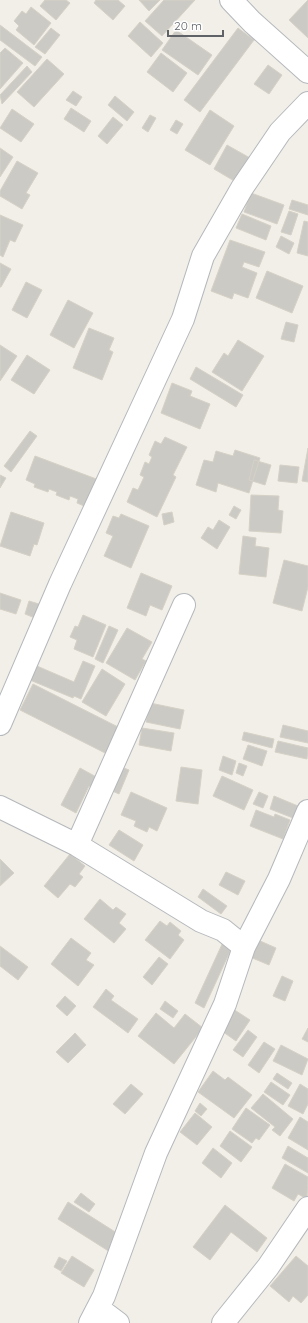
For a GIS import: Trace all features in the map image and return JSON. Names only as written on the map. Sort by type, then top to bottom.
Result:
[{"type":"street","points":[[231,0],[252,22],[308,72]]},
{"type":"street","points":[[0,724],[60,584],[183,320],[203,256],[242,188],[280,132],[308,103]]},
{"type":"street","points":[[77,845],[184,605]]},
{"type":"street","points":[[0,807],[77,845],[201,921],[223,930],[244,947]]},
{"type":"street","points":[[118,1323],[94,1316],[156,1153],[225,1004],[244,947],[279,879],[308,810]]},
{"type":"street","points":[[223,1323],[268,1266],[308,1208]]},
{"type":"building","points":[[45,0],[66,0],[70,3],[56,20],[40,6]]},
{"type":"building","points":[[96,0],[118,0],[125,6],[113,20],[94,3]]},
{"type":"building","points":[[139,0],[160,0],[149,11]]},
{"type":"building","points":[[164,0],[195,0],[162,36],[145,21]]},
{"type":"building","points":[[308,0],[308,38],[289,20]]},
{"type":"building","points":[[31,7],[51,23],[34,45],[16,30],[19,26],[14,21],[22,11],[26,14]]},
{"type":"building","points":[[140,22],[163,43],[151,57],[128,36]]},
{"type":"building","points":[[0,25],[42,57],[35,66],[0,40]]},
{"type":"building","points":[[51,28],[60,35],[45,54],[35,47]]},
{"type":"building","points":[[238,28],[254,40],[200,112],[184,100]]},
{"type":"building","points":[[176,30],[212,55],[198,75],[162,50]]},
{"type":"building","points":[[5,48],[23,63],[0,89],[0,53]]},
{"type":"building","points":[[161,53],[187,73],[173,92],[147,72]]},
{"type":"building","points":[[47,59],[64,74],[34,107],[17,92]]},
{"type":"building","points":[[268,65],[282,75],[269,94],[254,84]]},
{"type":"building","points":[[27,66],[32,72],[2,104],[0,95]]},
{"type":"building","points":[[73,91],[82,97],[76,106],[66,100]]},
{"type":"building","points":[[115,96],[134,112],[127,121],[108,105]]},
{"type":"building","points":[[71,108],[91,121],[84,132],[64,119]]},
{"type":"building","points":[[12,109],[34,124],[21,142],[0,128]]},
{"type":"building","points":[[210,110],[234,126],[210,165],[185,150]]},
{"type":"building","points":[[150,115],[156,118],[148,132],[142,128]]},
{"type":"building","points":[[113,117],[123,125],[107,144],[98,136]]},
{"type":"building","points":[[176,120],[183,124],[177,134],[170,130]]},
{"type":"building","points":[[227,145],[250,158],[236,182],[214,169]]},
{"type":"building","points":[[0,148],[13,157],[0,177]]},
{"type":"building","points":[[17,161],[38,173],[26,193],[30,195],[22,209],[0,196],[0,191]]},
{"type":"building","points":[[251,193],[284,205],[277,224],[244,212]]},
{"type":"building","points":[[292,200],[308,205],[308,215],[289,209]]},
{"type":"building","points":[[289,211],[298,214],[291,235],[281,232]]},
{"type":"building","points":[[242,214],[271,226],[266,240],[236,228]]},
{"type":"building","points":[[0,215],[23,225],[15,242],[10,240],[3,257],[0,255]]},
{"type":"building","points":[[304,221],[308,222],[308,256],[297,253]]},
{"type":"building","points":[[281,236],[294,243],[289,254],[276,247]]},
{"type":"building","points":[[230,240],[265,252],[259,267],[244,262],[242,267],[257,273],[248,298],[234,293],[232,299],[211,291]]},
{"type":"building","points":[[0,263],[11,269],[1,287],[0,287]]},
{"type":"building","points":[[267,271],[303,286],[292,313],[256,298]]},
{"type":"building","points":[[26,282],[42,290],[27,318],[12,310]]},
{"type":"building","points":[[68,300],[93,313],[74,348],[50,335]]},
{"type":"building","points":[[286,322],[298,325],[294,342],[281,339]]},
{"type":"building","points":[[89,328],[114,338],[109,350],[113,352],[102,380],[73,368]]},
{"type":"building","points":[[238,340],[264,356],[242,391],[212,372],[224,353],[228,356]]},
{"type":"building","points":[[0,345],[17,356],[0,381]]},
{"type":"building","points":[[27,355],[50,370],[34,394],[11,380]]},
{"type":"building","points":[[196,367],[243,395],[236,407],[190,379]]},
{"type":"building","points":[[172,383],[192,391],[190,396],[210,404],[200,429],[161,413]]},
{"type":"building","points":[[30,431],[37,436],[11,472],[4,466]]},
{"type":"building","points":[[165,437],[187,447],[173,475],[176,477],[157,517],[127,502],[133,488],[138,490],[144,477],[140,475],[145,462],[149,464],[152,457],[149,455],[155,441],[161,444]]},
{"type":"building","points":[[308,448],[308,482],[302,481]]},
{"type":"building","points":[[235,450],[260,458],[249,493],[218,483],[216,492],[196,485],[204,460],[213,462],[216,451],[233,456]]},
{"type":"building","points":[[35,456],[99,480],[89,508],[77,503],[78,499],[70,496],[69,500],[56,495],[57,492],[49,489],[48,492],[34,487],[35,484],[26,480]]},
{"type":"building","points":[[254,460],[271,465],[265,485],[249,480]]},
{"type":"building","points":[[280,465],[299,467],[297,483],[278,481]]},
{"type":"building","points":[[0,475],[6,478],[0,488]]},
{"type":"building","points":[[251,495],[279,496],[278,510],[283,511],[281,533],[249,531]]},
{"type":"building","points":[[234,506],[241,510],[236,519],[229,515]]},
{"type":"building","points":[[11,512],[44,523],[37,545],[34,544],[30,556],[0,546]]},
{"type":"building","points":[[172,512],[174,522],[164,525],[162,514]]},
{"type":"building","points":[[121,514],[149,526],[131,568],[104,556],[113,536],[106,533],[113,516],[119,518]]},
{"type":"building","points":[[219,520],[230,527],[217,549],[201,538],[208,527],[213,530]]},
{"type":"building","points":[[243,536],[256,538],[255,546],[269,548],[266,577],[239,574]]},
{"type":"building","points":[[284,560],[308,566],[308,587],[302,611],[273,603]]},
{"type":"building","points":[[141,573],[172,586],[162,610],[150,605],[146,616],[127,608]]},
{"type":"building","points":[[0,593],[21,600],[16,614],[0,609]]},
{"type":"building","points":[[29,601],[39,604],[35,618],[25,614]]},
{"type":"building","points":[[83,615],[106,625],[93,657],[74,649],[77,640],[70,637],[75,626],[78,627]]},
{"type":"building","points":[[109,626],[118,630],[103,663],[95,659]]},
{"type":"building","points":[[127,628],[152,642],[142,659],[146,661],[135,680],[106,663]]},
{"type":"building","points":[[83,661],[95,666],[81,699],[74,696],[73,698],[30,680],[37,666],[74,682]]},
{"type":"building","points":[[102,669],[125,684],[106,716],[82,702]]},
{"type":"building","points":[[33,684],[124,730],[111,756],[20,710]]},
{"type":"building","points":[[150,703],[184,710],[180,729],[146,722]]},
{"type":"building","points":[[283,725],[308,731],[308,743],[280,737]]},
{"type":"building","points":[[142,728],[174,733],[171,751],[139,745]]},
{"type":"building","points":[[244,732],[274,739],[272,748],[242,740]]},
{"type":"building","points":[[278,741],[308,748],[307,759],[275,752]]},
{"type":"building","points":[[248,745],[267,751],[262,766],[243,759]]},
{"type":"building","points":[[223,756],[236,761],[232,775],[219,770]]},
{"type":"building","points":[[239,763],[247,766],[243,776],[236,773]]},
{"type":"building","points":[[119,766],[129,770],[119,794],[108,789]]},
{"type":"building","points":[[181,767],[202,770],[198,804],[176,801]]},
{"type":"building","points":[[80,768],[100,779],[95,789],[89,786],[76,813],[61,805]]},
{"type":"building","points":[[222,776],[253,790],[244,810],[213,796]]},
{"type":"building","points":[[131,792],[167,808],[157,831],[149,827],[147,832],[134,826],[136,821],[121,815]]},
{"type":"building","points":[[259,792],[268,796],[263,808],[253,804]]},
{"type":"building","points":[[274,796],[298,806],[293,818],[270,809]]},
{"type":"building","points":[[256,810],[274,817],[275,814],[290,820],[283,839],[250,826]]},
{"type":"building","points":[[119,830],[143,845],[134,861],[109,845]]},
{"type":"building","points":[[70,854],[85,866],[79,874],[83,877],[75,887],[70,884],[58,898],[44,886]]},
{"type":"building","points":[[0,859],[14,873],[0,886]]},
{"type":"building","points":[[226,872],[245,881],[238,895],[219,885]]},
{"type":"building","points":[[203,889],[227,906],[221,914],[198,897]]},
{"type":"building","points":[[100,899],[113,910],[116,907],[126,914],[119,923],[126,929],[114,943],[84,919]]},
{"type":"building","points":[[160,921],[167,926],[170,922],[181,931],[178,935],[184,940],[170,959],[145,940]]},
{"type":"building","points":[[71,938],[91,953],[86,960],[94,965],[78,986],[51,964]]},
{"type":"building","points":[[224,940],[233,945],[204,1008],[195,1003]]},
{"type":"building","points":[[258,940],[276,948],[269,965],[250,957]]},
{"type":"building","points":[[0,946],[28,967],[18,980],[0,966]]},
{"type":"building","points":[[159,957],[168,964],[152,985],[143,977]]},
{"type":"building","points":[[282,976],[293,981],[285,1001],[273,996]]},
{"type":"building","points":[[106,989],[114,996],[111,1000],[138,1019],[128,1033],[93,1007]]},
{"type":"building","points":[[65,996],[76,1006],[67,1016],[56,1006]]},
{"type":"building","points":[[165,1001],[178,1011],[173,1018],[160,1009]]},
{"type":"building","points":[[227,1005],[250,1020],[236,1041],[219,1029]]},
{"type":"building","points":[[156,1013],[174,1028],[185,1014],[203,1028],[174,1064],[138,1036]]},
{"type":"building","points":[[308,1028],[308,1042],[302,1039]]},
{"type":"building","points":[[248,1030],[257,1037],[243,1057],[233,1050]]},
{"type":"building","points":[[75,1033],[86,1045],[68,1063],[56,1052]]},
{"type":"building","points":[[264,1042],[275,1049],[259,1073],[248,1065]]},
{"type":"building","points":[[281,1045],[308,1059],[302,1075],[273,1061]]},
{"type":"building","points":[[213,1071],[225,1080],[228,1077],[252,1095],[234,1118],[198,1092]]},
{"type":"building","points":[[277,1073],[292,1083],[288,1089],[273,1079]]},
{"type":"building","points":[[271,1082],[290,1095],[283,1105],[264,1092]]},
{"type":"building","points":[[131,1084],[143,1094],[125,1114],[113,1104]]},
{"type":"building","points":[[300,1084],[308,1089],[308,1104],[303,1114],[288,1106]]},
{"type":"building","points":[[263,1094],[293,1119],[280,1136],[272,1130],[275,1127],[251,1108]]},
{"type":"building","points":[[200,1103],[207,1109],[201,1116],[195,1111]]},
{"type":"building","points":[[246,1108],[270,1125],[259,1140],[256,1138],[252,1143],[232,1129]]},
{"type":"building","points":[[195,1113],[212,1127],[197,1145],[180,1132]]},
{"type":"building","points":[[300,1117],[308,1122],[308,1150],[288,1138]]},
{"type":"building","points":[[230,1131],[252,1147],[241,1162],[220,1146]]},
{"type":"building","points":[[288,1146],[308,1158],[308,1173],[282,1158]]},
{"type":"building","points":[[213,1148],[232,1163],[221,1178],[202,1163]]},
{"type":"building","points":[[285,1164],[308,1177],[307,1199],[298,1194],[294,1201],[272,1188]]},
{"type":"building","points":[[81,1193],[95,1204],[89,1212],[74,1202]]},
{"type":"building","points":[[68,1202],[120,1235],[110,1252],[58,1219]]},
{"type":"building","points":[[225,1205],[267,1238],[257,1252],[231,1232],[210,1260],[193,1247]]},
{"type":"building","points":[[72,1256],[94,1270],[84,1287],[61,1273]]},
{"type":"building","points":[[296,1256],[308,1266],[308,1295],[301,1303],[293,1296],[289,1302],[270,1286]]},
{"type":"building","points":[[59,1257],[67,1261],[61,1271],[54,1267]]}]
